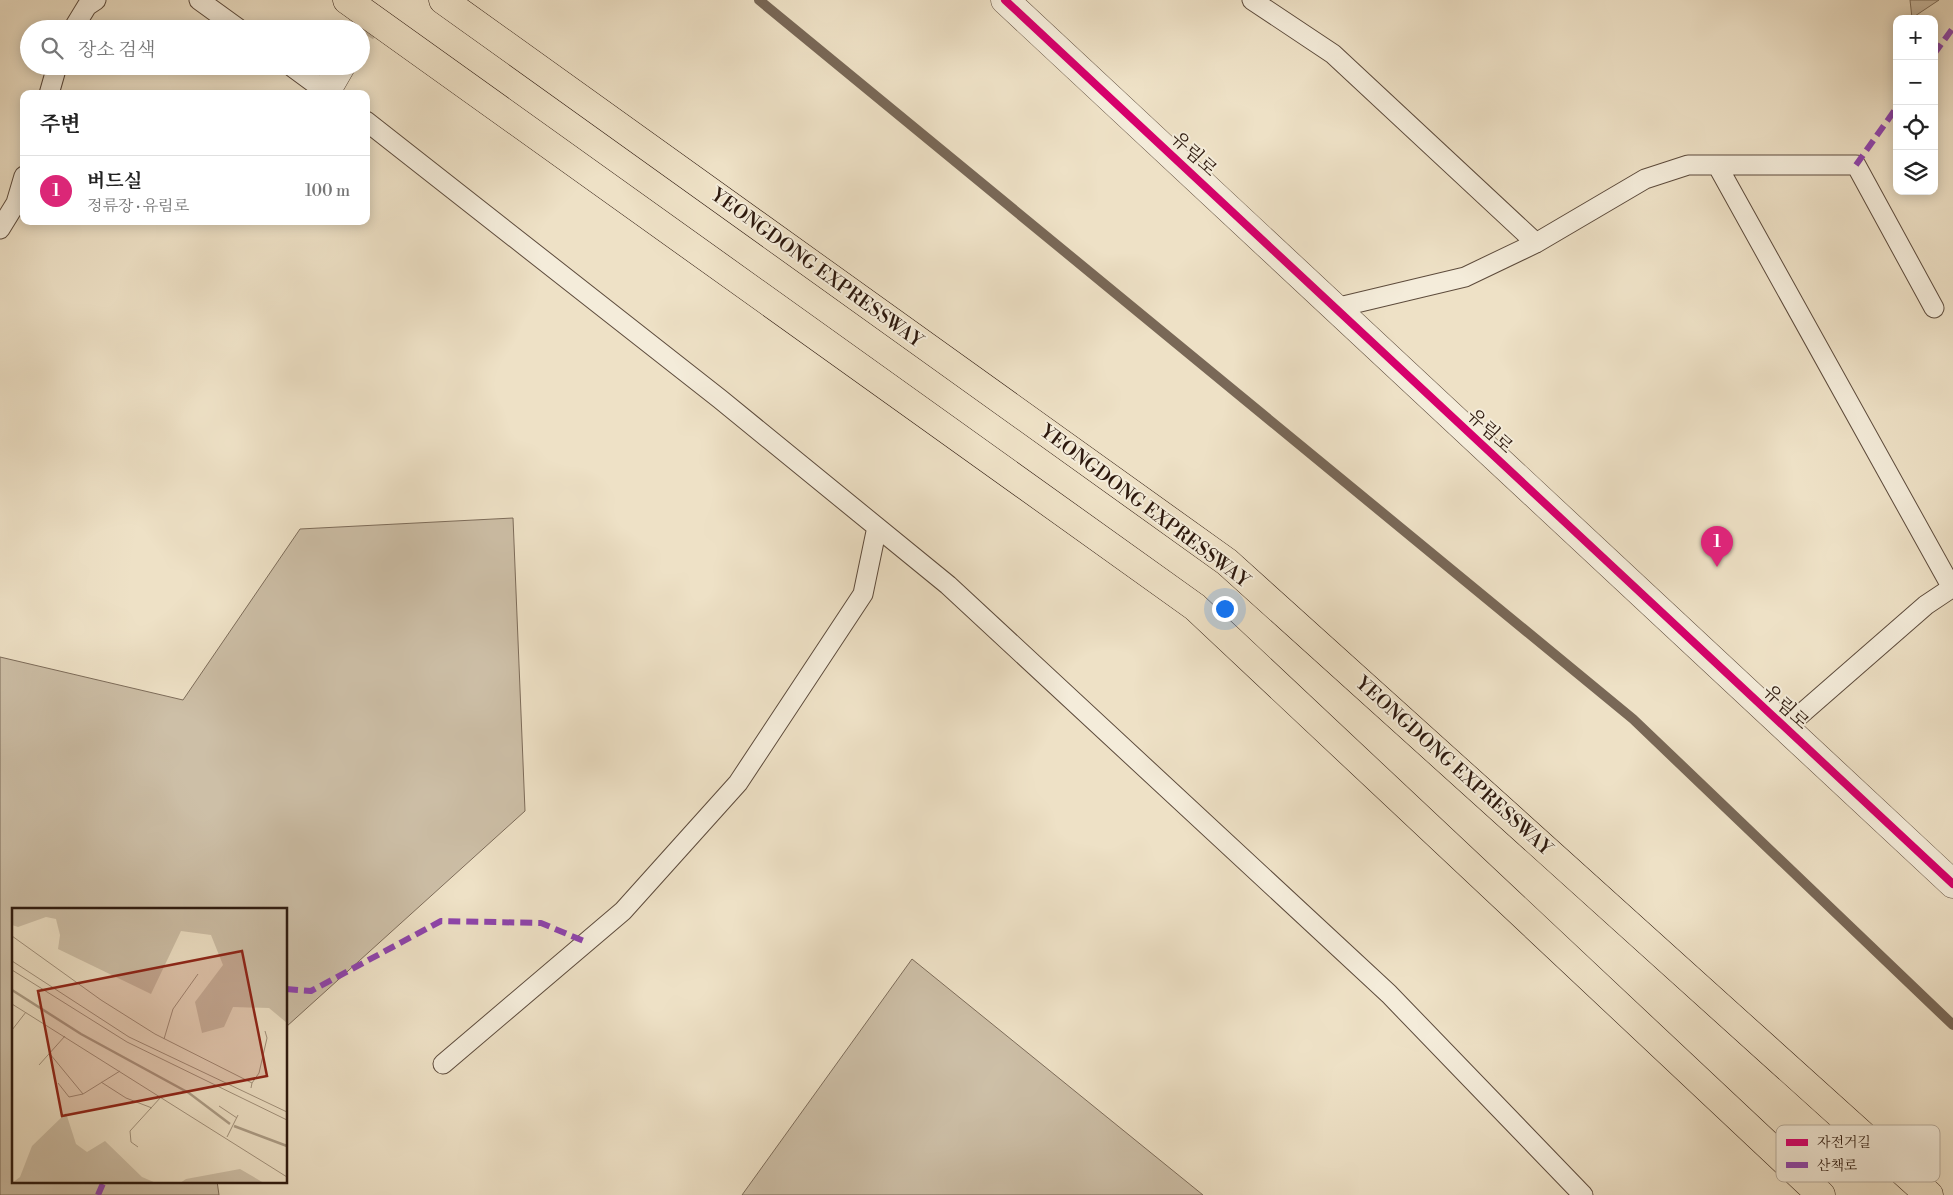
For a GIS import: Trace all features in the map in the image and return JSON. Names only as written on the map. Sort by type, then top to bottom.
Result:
[{"type":"highway","points":[[347,0],[1195,607],[1776,1153]]},
{"type":"highway","name":"YEONGDONG EXPRESSWAY","points":[[443,0],[1227,562],[1851,1125]]},
{"type":"highway","points":[[1807,1182],[1821,1195]]},
{"type":"highway","name":"YEONGDONG EXPRESSWAY","points":[[1915,1182],[1929,1195]]},
{"type":"street","name":"유림로","points":[[1006,0],[1953,884]]},
{"type":"street","points":[[329,90],[336,75]]},
{"type":"lane","points":[[78,20],[87,6],[96,0]]},
{"type":"lane","points":[[199,0],[227,20]]},
{"type":"lane","points":[[1252,0],[1333,54],[1536,243]]},
{"type":"lane","points":[[50,90],[54,75]]},
{"type":"lane","points":[[303,75],[323,90]]},
{"type":"lane","points":[[370,124],[712,393],[948,585],[1389,994],[1584,1195]]},
{"type":"lane","points":[[1717,165],[1952,588],[1926,605],[1785,728]]},
{"type":"lane","points":[[1335,308],[1465,277],[1536,243],[1645,179],[1688,166],[1717,165],[1856,166],[1934,308]]},
{"type":"lane","points":[[0,229],[16,203],[20,190]]},
{"type":"lane","points":[[443,1064],[623,911],[738,783],[863,594],[877,527]]},
{"type":"shaded area","points":[[1910,0],[1939,0],[1916,15],[1912,15]]},
{"type":"shaded area","points":[[513,518],[525,811],[288,1025],[288,908],[12,908],[12,1182],[217,1182],[219,1195],[0,1195],[0,657],[183,700],[300,529]]},
{"type":"shaded area","points":[[912,959],[1203,1195],[742,1195]]},
{"type":"waterway","points":[[759,0],[1633,719],[1953,1025]]},
{"type":"tunnel","points":[[368,20],[380,0]]},
{"type":"marked path","points":[[1938,49],[1953,28]]},
{"type":"marked path","points":[[1856,165],[1893,113]]},
{"type":"marked path","points":[[288,989],[311,991],[441,921],[541,923],[586,942]]},
{"type":"marked path","points":[[98,1195],[104,1182]]},
{"type":"cycle path","points":[[1005,0],[1953,884]]},
{"type":"place","name":"버드실","points":[[1717,567]]}]
